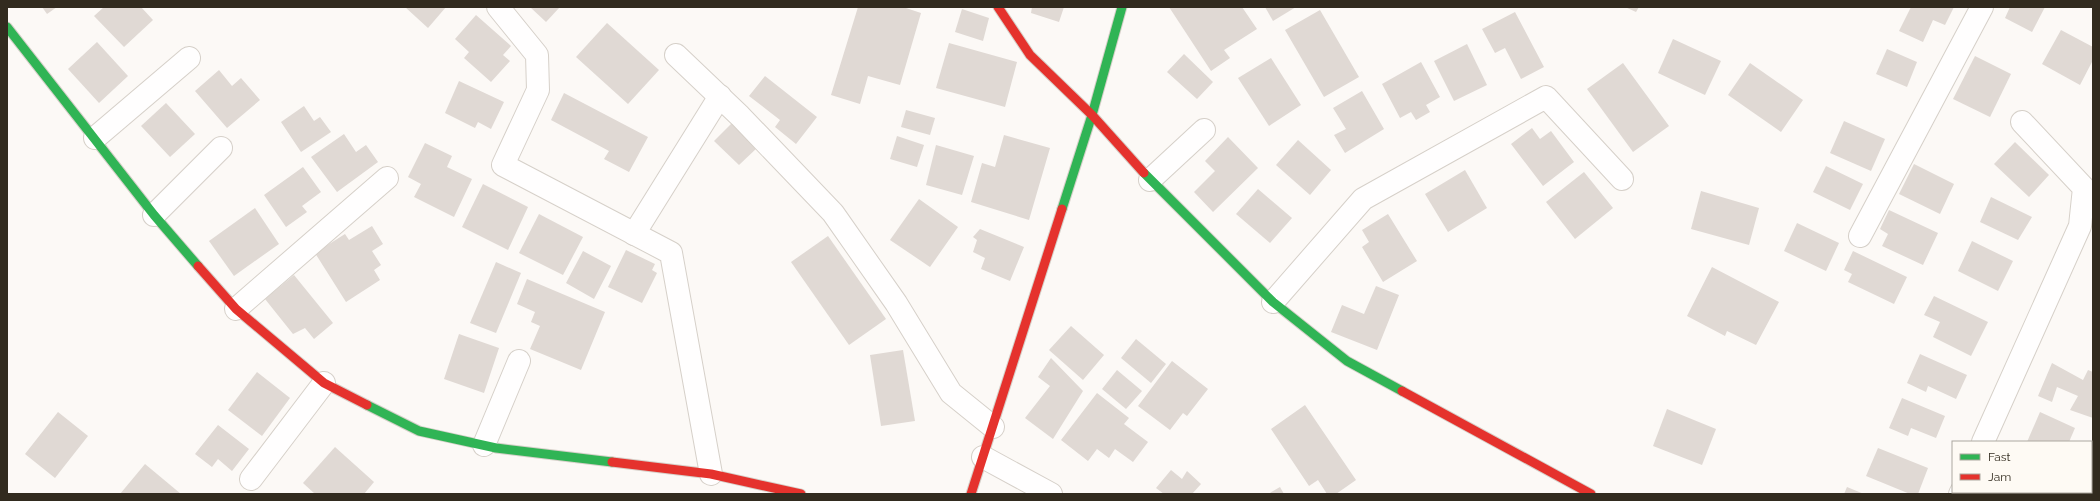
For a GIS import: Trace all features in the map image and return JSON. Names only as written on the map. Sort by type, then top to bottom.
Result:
[{"type":"street","points":[[498,7],[537,55],[538,90],[502,165],[671,254],[711,474]]},
{"type":"street","points":[[998,7],[1030,55],[1092,115],[1150,180],[1273,302],[1346,361],[1591,494]]},
{"type":"street","points":[[971,494],[1092,115],[1122,7]]},
{"type":"street","points":[[1860,236],[1982,7]]},
{"type":"street","points":[[7,27],[154,215],[236,309],[324,383],[419,431],[484,445],[711,474],[801,494]]},
{"type":"street","points":[[676,55],[720,96],[833,213],[896,304],[951,393],[992,427]]},
{"type":"street","points":[[95,138],[189,58]]},
{"type":"street","points":[[634,234],[720,96]]},
{"type":"street","points":[[1273,302],[1363,199],[1546,97],[1622,179]]},
{"type":"street","points":[[1983,441],[2080,226],[2084,188],[2022,122]]},
{"type":"street","points":[[1150,180],[1204,130]]},
{"type":"street","points":[[154,215],[221,148]]},
{"type":"street","points":[[236,309],[387,178]]},
{"type":"street","points":[[484,445],[519,361]]},
{"type":"street","points":[[251,479],[324,383]]},
{"type":"street","points":[[983,457],[1051,494]]},
{"type":"building","points":[[42,7],[57,7],[47,14]]},
{"type":"building","points":[[104,7],[141,7],[153,20],[124,47],[94,16]]},
{"type":"building","points":[[405,7],[446,7],[428,28]]},
{"type":"building","points":[[530,7],[560,7],[546,22]]},
{"type":"building","points":[[858,7],[903,7],[921,13],[900,85],[868,76],[860,104],[831,95]]},
{"type":"building","points":[[1032,7],[1064,7],[1059,22],[1031,13]]},
{"type":"building","points":[[1169,7],[1242,7],[1257,29],[1224,50],[1230,58],[1211,71]]},
{"type":"building","points":[[1265,7],[1296,7],[1273,21]]},
{"type":"building","points":[[1625,7],[1639,7],[1636,12]]},
{"type":"building","points":[[1911,7],[1954,7],[1945,25],[1933,20],[1923,42],[1899,31]]},
{"type":"building","points":[[2010,7],[2045,7],[2032,32],[2005,18]]},
{"type":"building","points":[[962,9],[989,18],[983,41],[955,32]]},
{"type":"building","points":[[1320,10],[1359,77],[1324,97],[1285,30]]},
{"type":"building","points":[[1515,12],[1544,67],[1521,79],[1505,48],[1495,53],[1482,29]]},
{"type":"building","points":[[476,15],[511,46],[503,55],[510,61],[491,82],[464,58],[469,52],[455,39]]},
{"type":"building","points":[[607,23],[659,70],[628,104],[576,57]]},
{"type":"building","points":[[2061,30],[2093,47],[2093,60],[2080,85],[2042,64]]},
{"type":"building","points":[[1673,39],[1721,61],[1705,95],[1658,73]]},
{"type":"building","points":[[97,42],[128,76],[99,103],[68,69]]},
{"type":"building","points":[[949,43],[1017,62],[1005,107],[936,88]]},
{"type":"building","points":[[1467,44],[1487,85],[1454,101],[1434,61]]},
{"type":"building","points":[[1887,49],[1917,62],[1907,87],[1876,74]]},
{"type":"building","points":[[1184,54],[1213,82],[1197,99],[1167,72]]},
{"type":"building","points":[[1975,56],[2011,74],[1990,117],[1953,99]]},
{"type":"building","points":[[1271,58],[1301,105],[1269,126],[1238,78]]},
{"type":"building","points":[[1421,62],[1440,97],[1426,105],[1430,112],[1416,120],[1411,112],[1400,118],[1382,84]]},
{"type":"building","points":[[1623,63],[1669,126],[1633,152],[1587,89]]},
{"type":"building","points":[[1750,63],[1803,100],[1781,132],[1728,95]]},
{"type":"building","points":[[219,70],[232,86],[241,78],[260,100],[227,128],[195,91]]},
{"type":"building","points":[[765,76],[817,117],[796,144],[775,127],[780,120],[749,96]]},
{"type":"building","points":[[459,81],[504,102],[491,129],[478,122],[475,128],[445,113]]},
{"type":"building","points":[[1362,91],[1384,129],[1345,153],[1334,135],[1346,129],[1333,108]]},
{"type":"building","points":[[564,93],[648,137],[629,172],[604,159],[609,151],[551,120]]},
{"type":"building","points":[[166,103],[195,134],[170,157],[141,126]]},
{"type":"building","points":[[304,106],[314,121],[320,117],[331,132],[301,152],[281,122]]},
{"type":"building","points":[[906,110],[935,118],[930,135],[901,127]]},
{"type":"building","points":[[1844,121],[1885,139],[1871,171],[1830,153]]},
{"type":"building","points":[[733,122],[758,147],[739,165],[714,141]]},
{"type":"building","points":[[1532,128],[1540,139],[1551,131],[1574,162],[1543,186],[1511,144]]},
{"type":"building","points":[[344,134],[356,152],[366,145],[378,162],[337,192],[311,157]]},
{"type":"building","points":[[1004,135],[1050,148],[1029,220],[971,202],[982,163],[995,167]]},
{"type":"building","points":[[897,136],[924,145],[917,167],[890,159]]},
{"type":"building","points":[[1228,137],[1258,168],[1213,212],[1194,192],[1215,171],[1205,161]]},
{"type":"building","points":[[1298,140],[1331,170],[1310,195],[1276,165]]},
{"type":"building","points":[[2015,142],[2049,175],[2029,197],[1994,164]]},
{"type":"building","points":[[425,143],[452,156],[447,167],[472,179],[454,217],[414,197],[421,184],[408,177]]},
{"type":"building","points":[[936,145],[974,156],[962,195],[926,185]]},
{"type":"building","points":[[1914,164],[1954,184],[1940,214],[1899,194]]},
{"type":"building","points":[[1826,166],[1863,184],[1850,210],[1813,192]]},
{"type":"building","points":[[303,167],[321,192],[302,206],[307,212],[286,227],[264,195]]},
{"type":"building","points":[[1465,170],[1487,208],[1448,232],[1425,194]]},
{"type":"building","points":[[1584,172],[1613,208],[1575,239],[1546,202]]},
{"type":"building","points":[[483,184],[528,207],[508,250],[462,227]]},
{"type":"building","points":[[1258,189],[1292,218],[1270,243],[1236,214]]},
{"type":"building","points":[[1701,191],[1759,208],[1749,245],[1691,229]]},
{"type":"building","points":[[1991,197],[2032,217],[2018,240],[1980,222]]},
{"type":"building","points":[[919,199],[958,227],[930,267],[890,240]]},
{"type":"building","points":[[255,208],[279,244],[234,276],[209,241]]},
{"type":"building","points":[[1889,210],[1938,233],[1923,265],[1882,246],[1888,234],[1880,229]]},
{"type":"building","points":[[539,214],[583,237],[563,275],[519,253]]},
{"type":"building","points":[[1388,214],[1417,261],[1383,282],[1362,247],[1369,242],[1362,230]]},
{"type":"building","points":[[1797,223],[1839,243],[1826,271],[1784,251]]},
{"type":"building","points":[[372,226],[383,244],[372,251],[381,265],[374,270],[380,280],[346,302],[315,253],[345,234],[349,240]]},
{"type":"building","points":[[980,229],[1024,247],[1010,281],[981,269],[985,258],[973,252],[977,240],[973,237]]},
{"type":"building","points":[[828,236],[886,319],[849,345],[791,262]]},
{"type":"building","points":[[1972,241],[2013,261],[1998,291],[1958,271]]},
{"type":"building","points":[[626,250],[655,264],[652,270],[657,273],[642,303],[608,287]]},
{"type":"building","points":[[583,251],[611,266],[594,299],[566,283]]},
{"type":"building","points":[[1853,251],[1907,277],[1894,304],[1848,282],[1852,274],[1844,270]]},
{"type":"building","points":[[496,262],[521,273],[496,333],[470,323]]},
{"type":"building","points":[[1712,267],[1779,302],[1756,345],[1727,331],[1725,336],[1687,316]]},
{"type":"building","points":[[294,275],[333,323],[314,339],[305,328],[293,334],[265,299]]},
{"type":"building","points":[[527,279],[605,312],[581,370],[530,349],[540,326],[531,322],[535,312],[517,304]]},
{"type":"building","points":[[1376,286],[1399,295],[1377,350],[1331,332],[1342,305],[1364,314]]},
{"type":"building","points":[[1934,296],[1988,322],[1971,356],[1933,337],[1940,322],[1924,315]]},
{"type":"building","points":[[1071,326],[1104,355],[1083,380],[1049,350]]},
{"type":"building","points":[[459,334],[499,348],[484,393],[444,379]]},
{"type":"building","points":[[1136,339],[1166,364],[1151,383],[1121,358]]},
{"type":"building","points":[[903,350],[915,421],[881,426],[870,355]]},
{"type":"building","points":[[1920,354],[1967,375],[1956,399],[1928,386],[1926,392],[1907,383]]},
{"type":"building","points":[[1051,358],[1083,391],[1053,439],[1025,418],[1050,386],[1038,377]]},
{"type":"building","points":[[1172,361],[1208,389],[1187,416],[1183,413],[1170,430],[1138,406]]},
{"type":"building","points":[[2052,363],[2083,380],[2088,370],[2093,372],[2093,418],[2070,410],[2078,396],[2057,387],[2052,402],[2038,396]]},
{"type":"building","points":[[1117,370],[1142,391],[1126,409],[1102,389]]},
{"type":"building","points":[[257,372],[290,398],[262,436],[228,410]]},
{"type":"building","points":[[1097,393],[1129,418],[1124,424],[1148,442],[1133,462],[1115,449],[1109,458],[1097,449],[1088,461],[1061,440]]},
{"type":"building","points":[[1902,398],[1945,416],[1936,438],[1911,428],[1908,436],[1889,428]]},
{"type":"building","points":[[1305,405],[1356,480],[1336,494],[1327,494],[1318,480],[1309,486],[1271,429]]},
{"type":"building","points":[[1667,409],[1716,429],[1702,465],[1653,446]]},
{"type":"building","points":[[58,412],[88,436],[55,478],[25,454]]},
{"type":"building","points":[[2040,412],[2075,428],[2069,441],[2027,441]]},
{"type":"building","points":[[218,425],[249,449],[232,471],[218,459],[212,467],[195,454]]},
{"type":"building","points":[[335,447],[374,482],[364,494],[315,494],[303,483]]},
{"type":"building","points":[[1878,448],[1928,468],[1918,494],[1910,494],[1866,476]]},
{"type":"building","points":[[145,464],[181,494],[120,494]]},
{"type":"building","points":[[1171,470],[1182,479],[1187,471],[1201,484],[1192,494],[1164,494],[1156,488]]},
{"type":"building","points":[[1280,487],[1284,494],[1268,494]]},
{"type":"building","points":[[1847,487],[1864,494],[1844,494]]},
{"type":"building","points":[[2016,493],[2056,493],[2056,494]]},
{"type":"traffic: fast","points":[[1062,209],[1092,115],[1122,7]]},
{"type":"traffic: fast","points":[[7,27],[154,215],[198,266]]},
{"type":"traffic: fast","points":[[1144,173],[1273,302],[1347,361],[1402,391]]},
{"type":"traffic: fast","points":[[367,405],[419,431],[496,448],[612,462]]},
{"type":"traffic: jam","points":[[998,7],[1030,55],[1092,115],[1144,173]]},
{"type":"traffic: jam","points":[[971,494],[1062,209]]},
{"type":"traffic: jam","points":[[198,266],[236,309],[324,383],[367,405]]},
{"type":"traffic: jam","points":[[1402,391],[1591,494]]},
{"type":"traffic: jam","points":[[612,462],[711,474],[801,494]]}]
